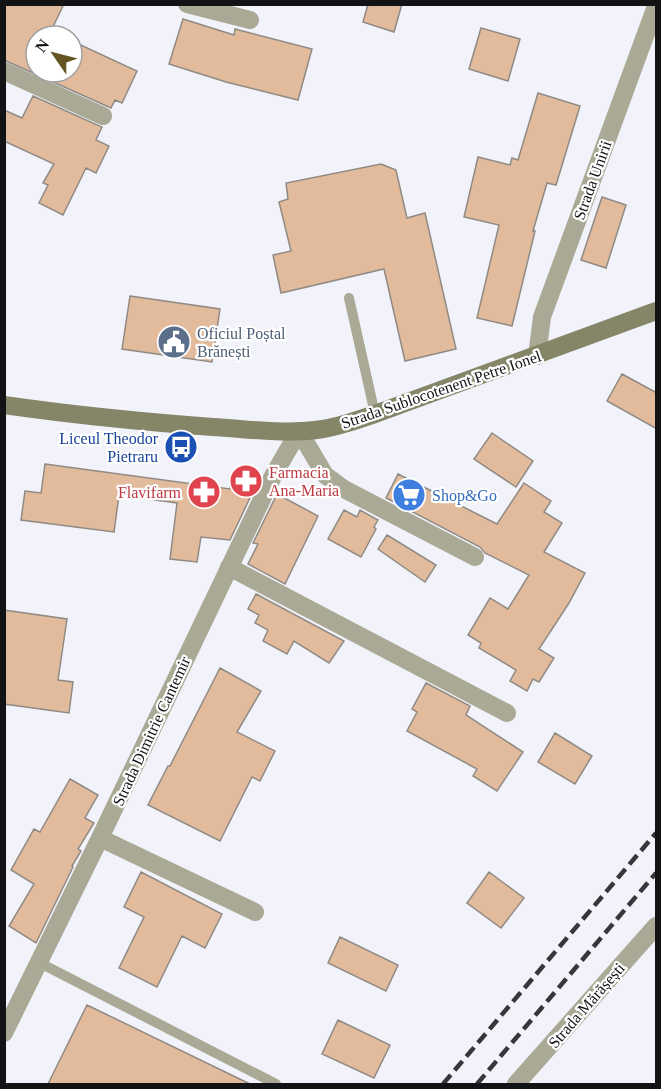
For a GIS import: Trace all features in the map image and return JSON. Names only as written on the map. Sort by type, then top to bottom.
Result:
[{"type":"main road","name":"Strada Sublocotenent Petre Ionel","points":[[4,405],[258,430],[299,431],[331,427],[375,414],[657,311]]},
{"type":"street","points":[[187,4],[250,20]]},
{"type":"street","name":"Strada Unirii","points":[[537,356],[542,317],[657,6]]},
{"type":"street","points":[[4,71],[103,116]]},
{"type":"street","points":[[299,431],[326,475],[344,489],[475,557]]},
{"type":"street","name":"Strada Dimitrie Cantemir","points":[[4,1033],[40,963],[274,474],[299,431]]},
{"type":"street","points":[[229,567],[507,713]]},
{"type":"street","points":[[100,838],[255,912]]},
{"type":"street","name":"Strada Mărășești","points":[[516,1084],[657,926]]},
{"type":"lane","points":[[349,298],[375,414]]},
{"type":"lane","points":[[40,963],[276,1084]]},
{"type":"building","points":[[4,4],[64,4],[54,24],[24,24],[24,69],[4,60]]},
{"type":"building","points":[[368,4],[402,4],[394,32],[363,22]]},
{"type":"building","points":[[183,19],[234,35],[235,29],[312,49],[298,100],[226,82],[169,64]]},
{"type":"building","points":[[481,28],[520,39],[508,81],[469,69]]},
{"type":"building","points":[[84,47],[137,71],[122,103],[115,100],[111,108],[58,84],[84,84]]},
{"type":"building","points":[[538,93],[580,106],[556,185],[547,183],[533,231],[535,231],[512,326],[477,318],[499,225],[464,217],[478,157],[510,165],[512,158],[518,160]]},
{"type":"building","points":[[33,96],[102,127],[96,140],[109,146],[96,173],[86,168],[63,215],[39,203],[48,185],[43,183],[54,164],[4,141],[4,110],[22,118]]},
{"type":"building","points":[[381,164],[396,170],[407,218],[425,213],[456,349],[405,361],[384,269],[281,293],[273,255],[291,251],[279,202],[288,199],[286,183]]},
{"type":"building","points":[[602,197],[626,205],[606,268],[581,260]]},
{"type":"building","name":"Oficiul Poștal Brănești","points":[[130,296],[220,309],[212,362],[122,349]]},
{"type":"building","points":[[622,374],[657,393],[657,429],[607,401]]},
{"type":"building","points":[[492,433],[533,461],[516,487],[474,459]]},
{"type":"building","points":[[45,464],[230,489],[233,473],[257,478],[257,483],[230,540],[201,537],[197,562],[170,559],[177,503],[119,495],[114,532],[21,520],[25,491],[41,493]]},
{"type":"building","points":[[398,474],[497,524],[524,483],[551,501],[544,512],[562,523],[544,552],[585,573],[569,603],[539,649],[554,658],[539,682],[533,679],[527,691],[510,681],[516,670],[479,648],[481,643],[468,635],[490,598],[508,609],[529,575],[386,498]]},
{"type":"building","points":[[277,494],[318,516],[285,584],[248,564],[258,544],[253,543]]},
{"type":"building","points":[[344,510],[357,517],[360,510],[378,520],[374,527],[376,529],[361,557],[328,539]]},
{"type":"building","points":[[387,535],[436,565],[425,582],[378,549]]},
{"type":"building","points":[[256,594],[344,641],[329,663],[294,641],[287,654],[263,641],[268,630],[255,623],[259,615],[248,609]]},
{"type":"building","points":[[4,610],[67,619],[58,680],[73,682],[69,713],[4,704]]},
{"type":"building","points":[[220,668],[261,691],[237,732],[275,751],[260,781],[252,777],[220,841],[148,805]]},
{"type":"building","points":[[426,683],[470,706],[466,715],[523,752],[497,791],[473,776],[477,769],[407,731],[417,712],[412,709]]},
{"type":"building","points":[[555,733],[592,756],[575,784],[538,762]]},
{"type":"building","points":[[70,779],[98,795],[85,818],[94,823],[78,849],[81,851],[36,943],[9,926],[34,884],[11,870],[34,829],[40,832]]},
{"type":"building","points":[[141,872],[222,914],[205,948],[182,936],[157,987],[119,968],[144,917],[124,907]]},
{"type":"building","points":[[489,872],[524,898],[501,928],[467,903]]},
{"type":"building","points":[[340,937],[398,965],[386,991],[328,963]]},
{"type":"building","points":[[87,1005],[250,1084],[48,1084]]},
{"type":"building","points":[[338,1020],[390,1045],[374,1078],[322,1054]]},
{"type":"railway","points":[[443,1084],[656,833]]},
{"type":"railway","points":[[477,1084],[656,873]]},
{"type":"place","name":"Oficiul Poștal Brănești","points":[[174,342]]},
{"type":"place","name":"Liceul Theodor Pietraru","points":[[181,447]]},
{"type":"place","name":"Farmacia Ana-Maria","points":[[246,481]]},
{"type":"place","name":"Flavifarm","points":[[204,492]]},
{"type":"place","name":"Shop&Go","points":[[409,495]]}]
